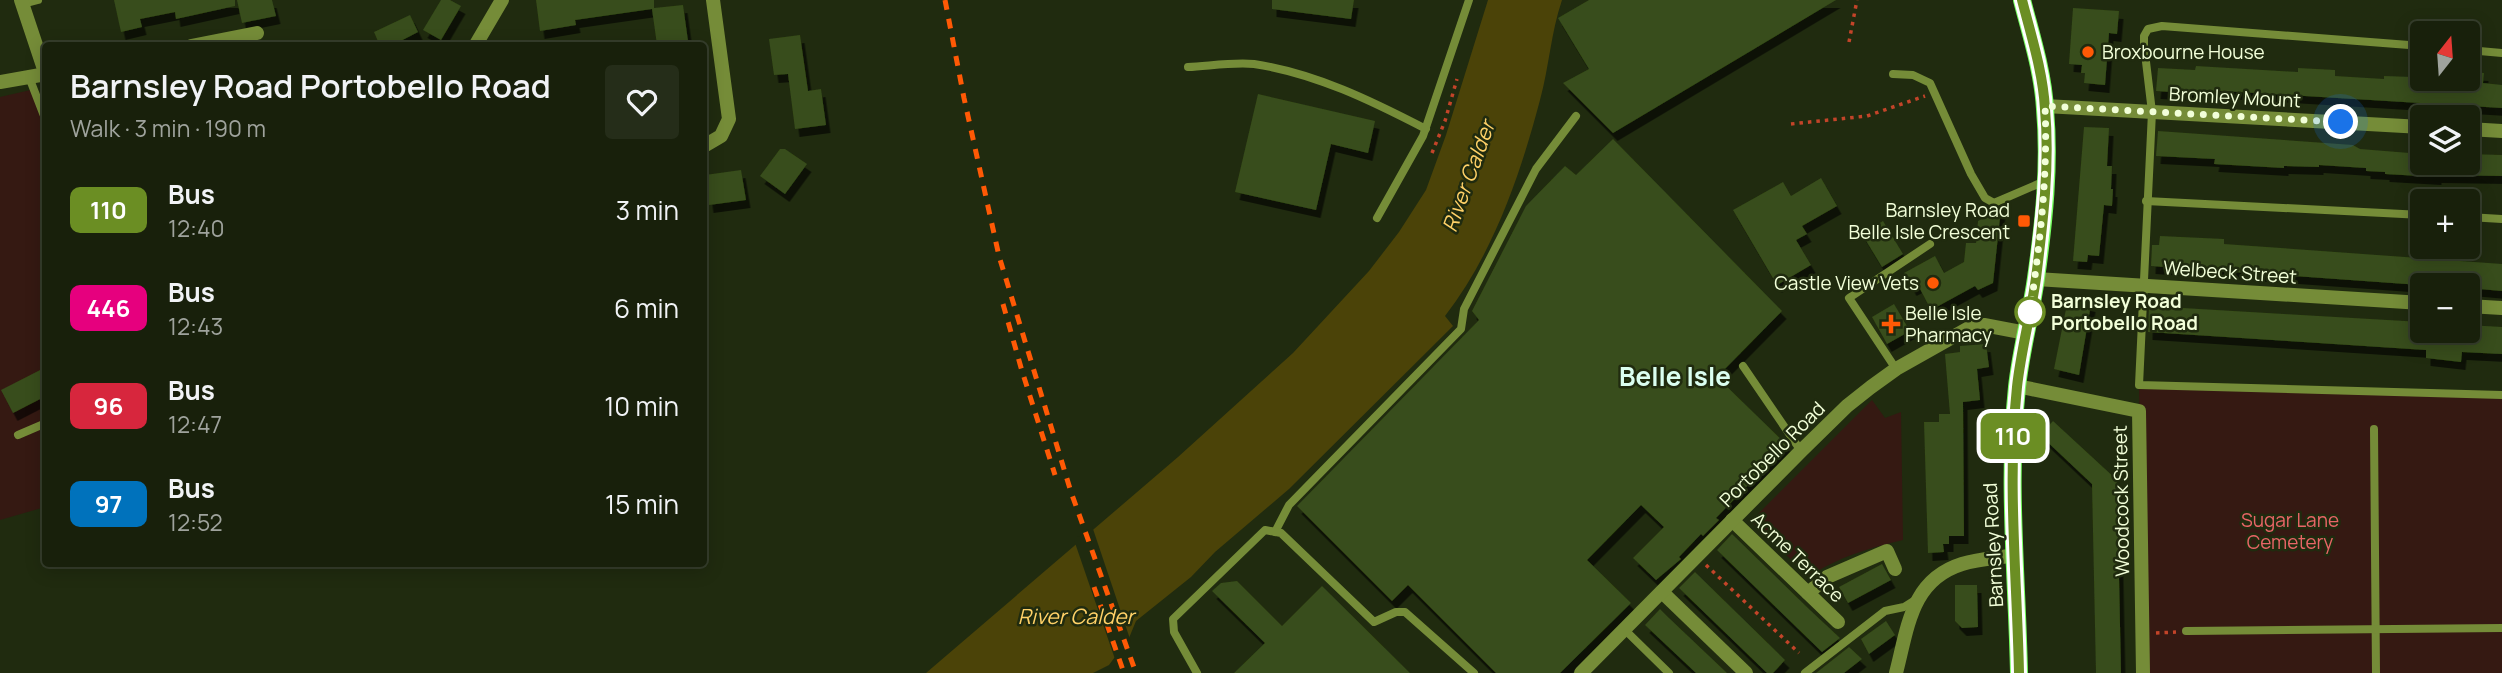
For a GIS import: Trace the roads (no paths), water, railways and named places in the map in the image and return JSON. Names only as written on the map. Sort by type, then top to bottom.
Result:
[{"type":"main road","name":"Barnsley Road","points":[[2019,673],[2011,470],[2017,386],[2036,279],[2046,180],[2045,106],[2034,44],[2022,0]]},
{"type":"street","points":[[477,42],[502,0]]},
{"type":"street","points":[[707,144],[721,136],[729,119],[713,0]]},
{"type":"street","points":[[22,2],[42,65]]},
{"type":"street","points":[[211,42],[257,33]]},
{"type":"street","points":[[0,82],[42,75]]},
{"type":"street","name":"Bromley Mount","points":[[2045,106],[2410,126]]},
{"type":"street","points":[[2480,130],[2502,131]]},
{"type":"street","name":"Welbeck Street","points":[[2036,279],[2410,302]]},
{"type":"street","points":[[2480,307],[2502,308]]},
{"type":"street","name":"Portobello Road","points":[[1581,673],[1847,406],[1896,369],[1956,334],[1976,326],[1997,326],[2026,333]]},
{"type":"street","name":"Woodcock Street","points":[[2017,386],[2139,411],[2143,673]]},
{"type":"street","name":"Acme Terrace","points":[[1732,520],[1838,622]]},
{"type":"street","points":[[1808,593],[1827,577],[1887,551],[1895,569]]},
{"type":"street","points":[[1896,673],[1911,613],[1922,590],[1937,575],[1963,564],[2016,555]]},
{"type":"street","points":[[1662,592],[1746,673]]},
{"type":"lane","points":[[22,2],[38,0]]},
{"type":"lane","points":[[1377,218],[1426,129],[1469,0]]},
{"type":"lane","points":[[2410,45],[2154,26],[2148,29],[2144,36],[2152,112],[2139,384],[2502,394]]},
{"type":"lane","points":[[2480,51],[2502,53]]},
{"type":"lane","points":[[1188,67],[1251,64],[1284,71],[1346,90],[1426,129]]},
{"type":"lane","points":[[1893,74],[1913,75],[1930,83],[1971,174],[1985,198],[1994,203],[2046,180]]},
{"type":"lane","points":[[29,77],[42,111]]},
{"type":"lane","points":[[1275,532],[1289,505],[1461,329],[1464,309],[1536,169],[1576,116]]},
{"type":"lane","points":[[2146,201],[2410,214]]},
{"type":"lane","points":[[2480,218],[2502,219]]},
{"type":"lane","points":[[1896,369],[1849,298],[1930,244]]},
{"type":"lane","points":[[1743,366],[1801,451]]},
{"type":"lane","points":[[18,435],[42,425]]},
{"type":"lane","points":[[2374,429],[2376,673]]},
{"type":"lane","points":[[1197,673],[1174,632],[1172,619],[1265,530],[1281,533],[1374,622],[1396,612],[1405,612],[1474,673]]},
{"type":"lane","points":[[1805,673],[1885,611],[1904,607],[1919,597]]},
{"type":"lane","points":[[2186,632],[2502,628]]},
{"type":"lane","points":[[1625,629],[1669,673]]},
{"type":"water","name":"River Calder","points":[[1488,0],[1562,0],[1543,88],[1514,185],[1477,267],[1445,316],[1453,326],[1289,489],[1215,552],[1191,577],[1136,621],[1129,638],[1109,665],[1093,673],[926,673],[1178,457],[1293,353],[1369,271],[1426,190]]},
{"type":"railway","points":[[945,0],[999,256],[1071,492],[1136,673]]},
{"type":"railway","points":[[1003,304],[1055,475]]},
{"type":"railway","points":[[1094,587],[1124,673]]},
{"type":"place","name":"Broxbourne House","points":[[2088,52]]},
{"type":"place","name":"Barnsley Road Belle Isle Crescent","points":[[2024,221]]},
{"type":"place","name":"Castle View Vets","points":[[1933,283]]},
{"type":"place","name":"Barnsley Road Portobello Road","points":[[2030,312]]},
{"type":"place","name":"Belle Isle Pharmacy","points":[[1891,324]]},
{"type":"district","name":"Belle Isle","points":[[1675,376]]},
{"type":"park label","name":"Sugar Lane Cemetery","points":[[2290,531]]}]
